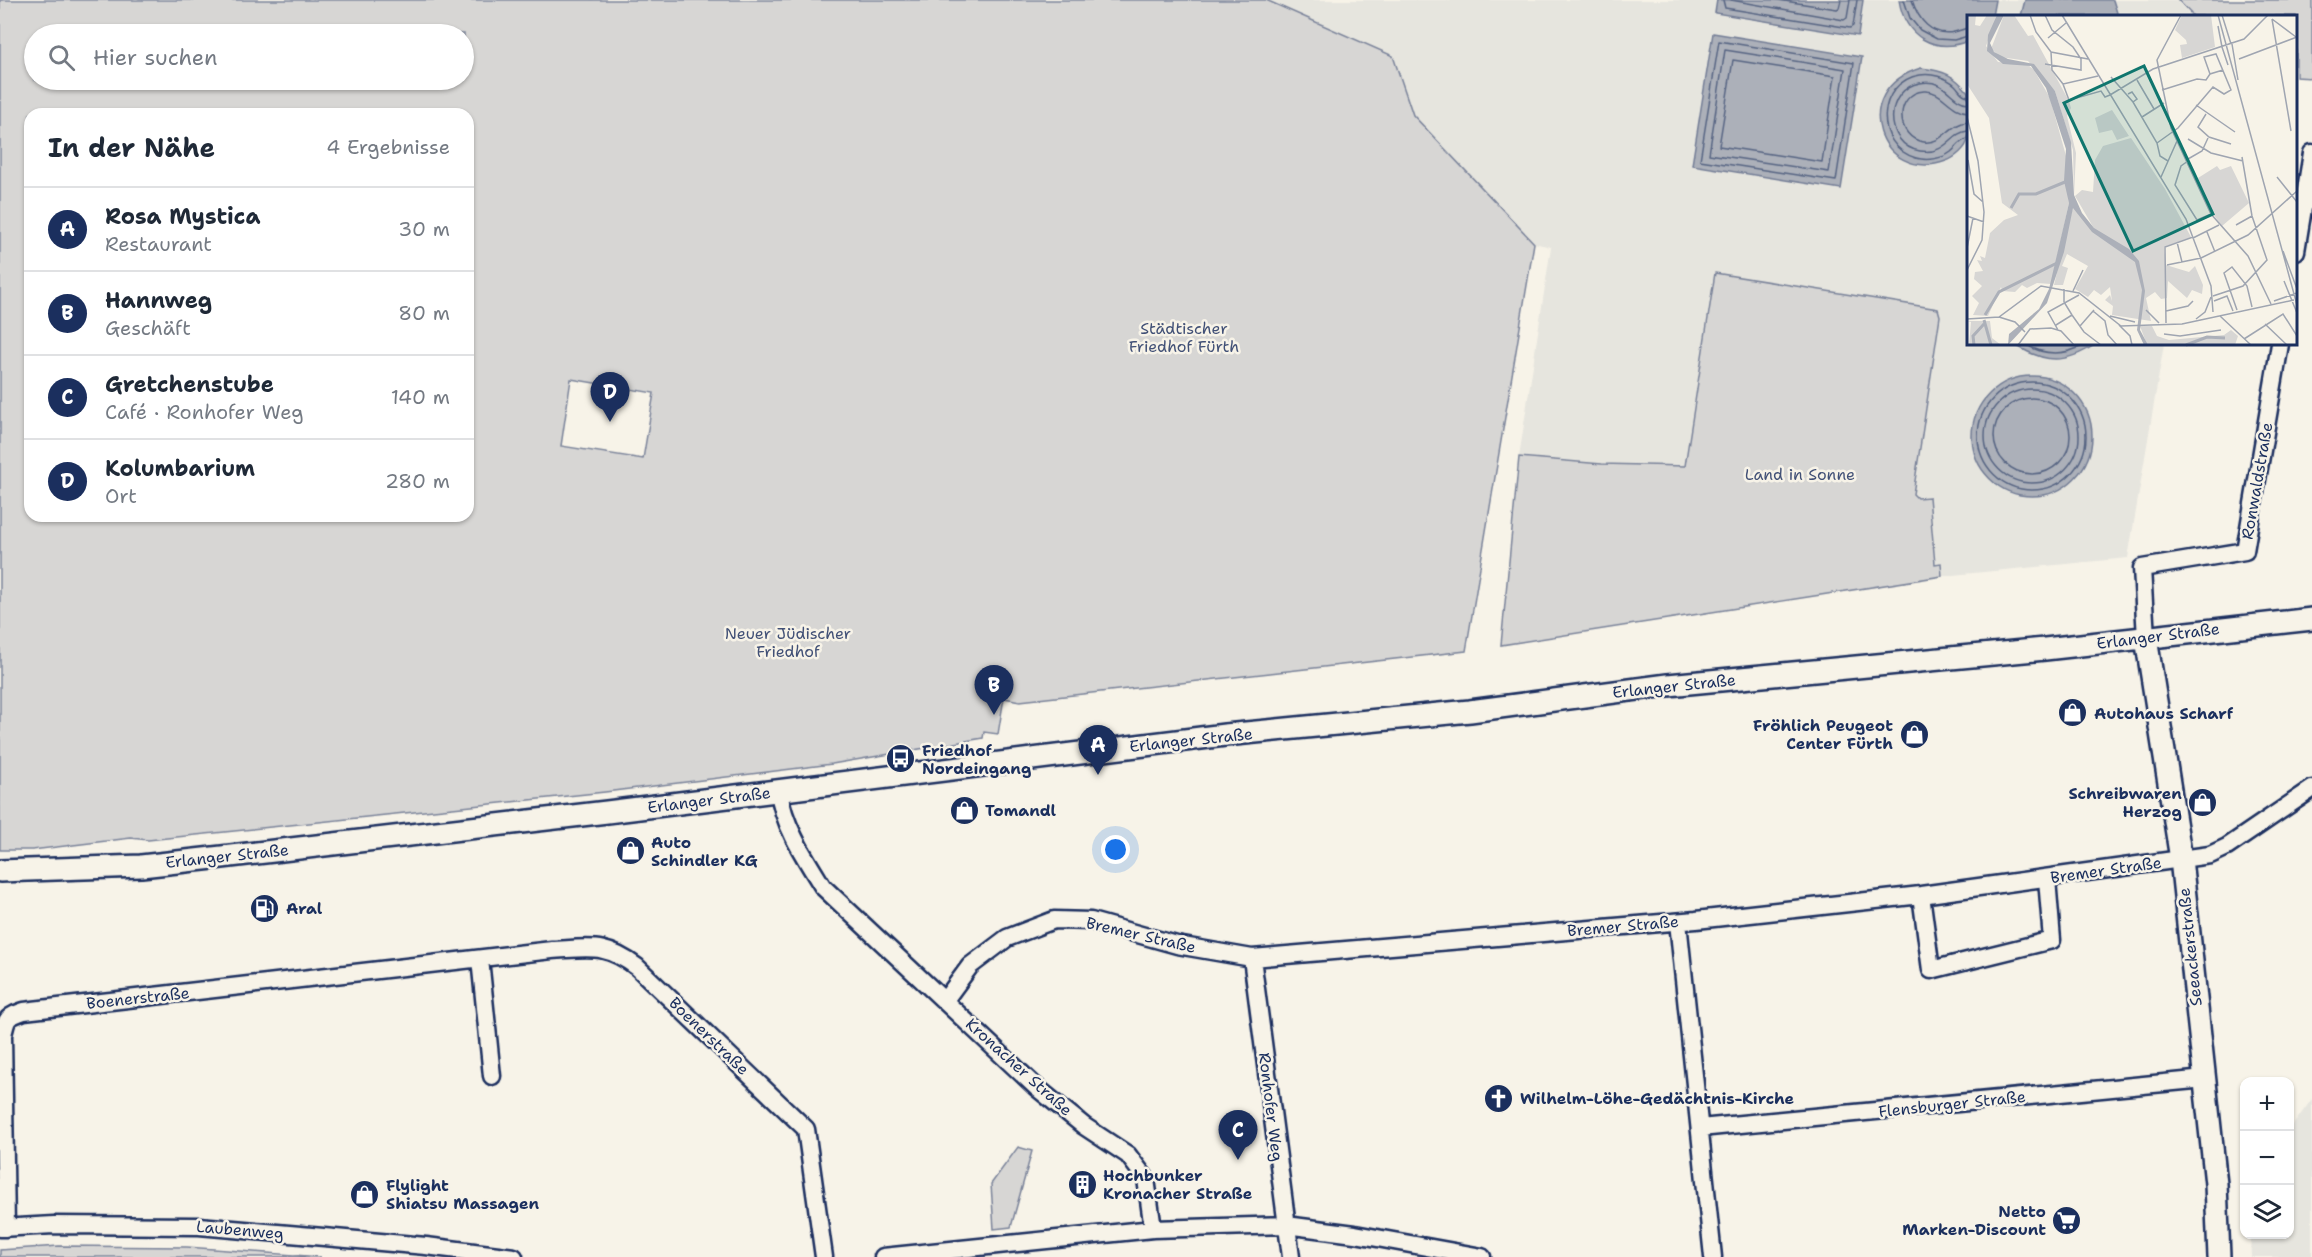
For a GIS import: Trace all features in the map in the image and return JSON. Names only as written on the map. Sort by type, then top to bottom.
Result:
[{"type":"main road","name":"Erlanger Straße","points":[[0,871],[141,866],[327,846],[1064,754],[1470,711],[1668,685],[2146,638],[2312,619]]},
{"type":"main road","name":"Seeackerstraße","points":[[2146,638],[2181,860],[2216,1184],[2219,1257]]},
{"type":"street","points":[[2297,239],[2312,153]]},
{"type":"street","name":"Ronwaldstraße","points":[[2146,638],[2142,568],[2245,551],[2280,345]]},
{"type":"street","name":"Bremer Straße","points":[[945,999],[970,966],[1008,938],[1054,920],[1091,921],[1177,945],[1252,958],[1678,921],[1922,895],[2210,855],[2227,847],[2312,789]]},
{"type":"street","name":"Kronacher Straße","points":[[779,791],[780,803],[806,860],[823,886],[1052,1101],[1128,1155],[1146,1179],[1153,1229]]},
{"type":"street","points":[[1922,895],[1931,970],[2052,939],[2047,879]]},
{"type":"street","points":[[1678,921],[1713,1257]]},
{"type":"street","name":"Boenerstraße","points":[[3,1228],[3,1035],[6,1020],[11,1016],[24,1011],[552,950],[598,948],[619,954],[637,967],[806,1129],[824,1257]]},
{"type":"street","name":"Ronhofer Weg","points":[[1252,958],[1291,1257]]},
{"type":"street","points":[[480,959],[492,1076]]},
{"type":"street","name":"Flensburger Straße","points":[[1700,1128],[2205,1079]]},
{"type":"street","name":"Laubenweg","points":[[3,1228],[76,1225],[199,1226],[426,1246],[514,1257]]},
{"type":"street","points":[[884,1257],[1153,1229],[1286,1225],[1355,1234],[1482,1257]]},
{"type":"shaded area","points":[[1266,0],[2176,0],[2190,15],[1967,15],[1967,345],[2164,345],[2128,558],[1942,576],[1941,563],[1935,564],[1929,497],[1916,498],[1913,494],[1940,316],[1937,309],[1716,273],[1685,466],[1602,464],[1519,457],[1551,247],[1534,243],[1413,115],[1393,56]]},
{"type":"shaded area","points":[[2312,1099],[2312,1257],[2251,1257],[2250,1239],[2294,1239],[2294,1124]]},
{"type":"green space","name":"Städtischer Friedhof Fürth","points":[[0,0],[1266,0],[1393,56],[1413,115],[1534,243],[1466,651],[1020,701],[1004,698],[998,734],[984,732],[983,738],[832,764],[605,792],[148,840],[131,838],[32,850],[0,850]],"holes":[[[571,379],[654,393],[643,459],[561,446]]]},
{"type":"green space","points":[[2178,0],[2312,0],[2312,78],[2297,77],[2297,15],[2192,15]]},
{"type":"green space","name":"Land in Sonne","points":[[1715,273],[1938,309],[1940,316],[1913,494],[1917,498],[1929,497],[1935,564],[1941,563],[1942,576],[1501,645],[1519,457],[1602,464],[1685,466]]},
{"type":"green space","points":[[1018,1147],[1032,1151],[1011,1227],[994,1229],[991,1184]]},
{"type":"green space","points":[[59,1246],[187,1247],[321,1257],[0,1257],[0,1250]]},
{"type":"water","points":[[1717,0],[1863,0],[1858,36],[1715,13]]},
{"type":"water","points":[[1899,0],[1995,0],[1992,15],[1967,15],[1967,41],[1956,44],[1944,45],[1923,39],[1915,33],[1902,13]]},
{"type":"water","points":[[2025,0],[2113,0],[2118,15],[2021,15]]},
{"type":"water","points":[[1713,33],[1862,57],[1841,189],[1692,165]]},
{"type":"water","points":[[1921,68],[1936,70],[1953,77],[1967,91],[1967,142],[1957,155],[1946,161],[1923,165],[1904,160],[1889,148],[1881,132],[1879,113],[1884,95],[1898,79]]},
{"type":"water","points":[[2016,345],[2094,345],[2075,355],[2055,359],[2025,351]]},
{"type":"water","points":[[2032,376],[2055,380],[2075,393],[2088,413],[2092,436],[2088,459],[2075,479],[2055,492],[2032,496],[2009,492],[1989,479],[1976,459],[1972,436],[1976,413],[1989,393],[2009,380]]},
{"type":"place","name":"Kolumbarium","points":[[610,422]]},
{"type":"place","name":"Autohaus Scharf","points":[[2073,713]]},
{"type":"place","name":"Hannweg","points":[[994,715]]},
{"type":"place","name":"Fröhlich Peugeot Center Fürth","points":[[1914,734]]},
{"type":"place","name":"Friedhof Nordeingang","points":[[901,759]]},
{"type":"place","name":"Rosa Mystica","points":[[1098,775]]},
{"type":"place","name":"Schreibwaren Herzog","points":[[2203,802]]},
{"type":"place","name":"Tomandl","points":[[964,810]]},
{"type":"place","name":"Auto Schindler KG","points":[[630,851]]},
{"type":"place","name":"Aral","points":[[265,908]]},
{"type":"place","name":"Wilhelm-Löhe-Gedächtnis-Kirche","points":[[1499,1098]]},
{"type":"place","name":"Gretchenstube","points":[[1238,1160]]},
{"type":"place","name":"Hochbunker Kronacher Straße","points":[[1082,1184]]},
{"type":"place","name":"Flylight Shiatsu Massagen","points":[[365,1194]]},
{"type":"place","name":"Netto Marken-Discount","points":[[2067,1220]]},
{"type":"park label","name":"Neuer Jüdischer Friedhof","points":[[788,642]]}]
